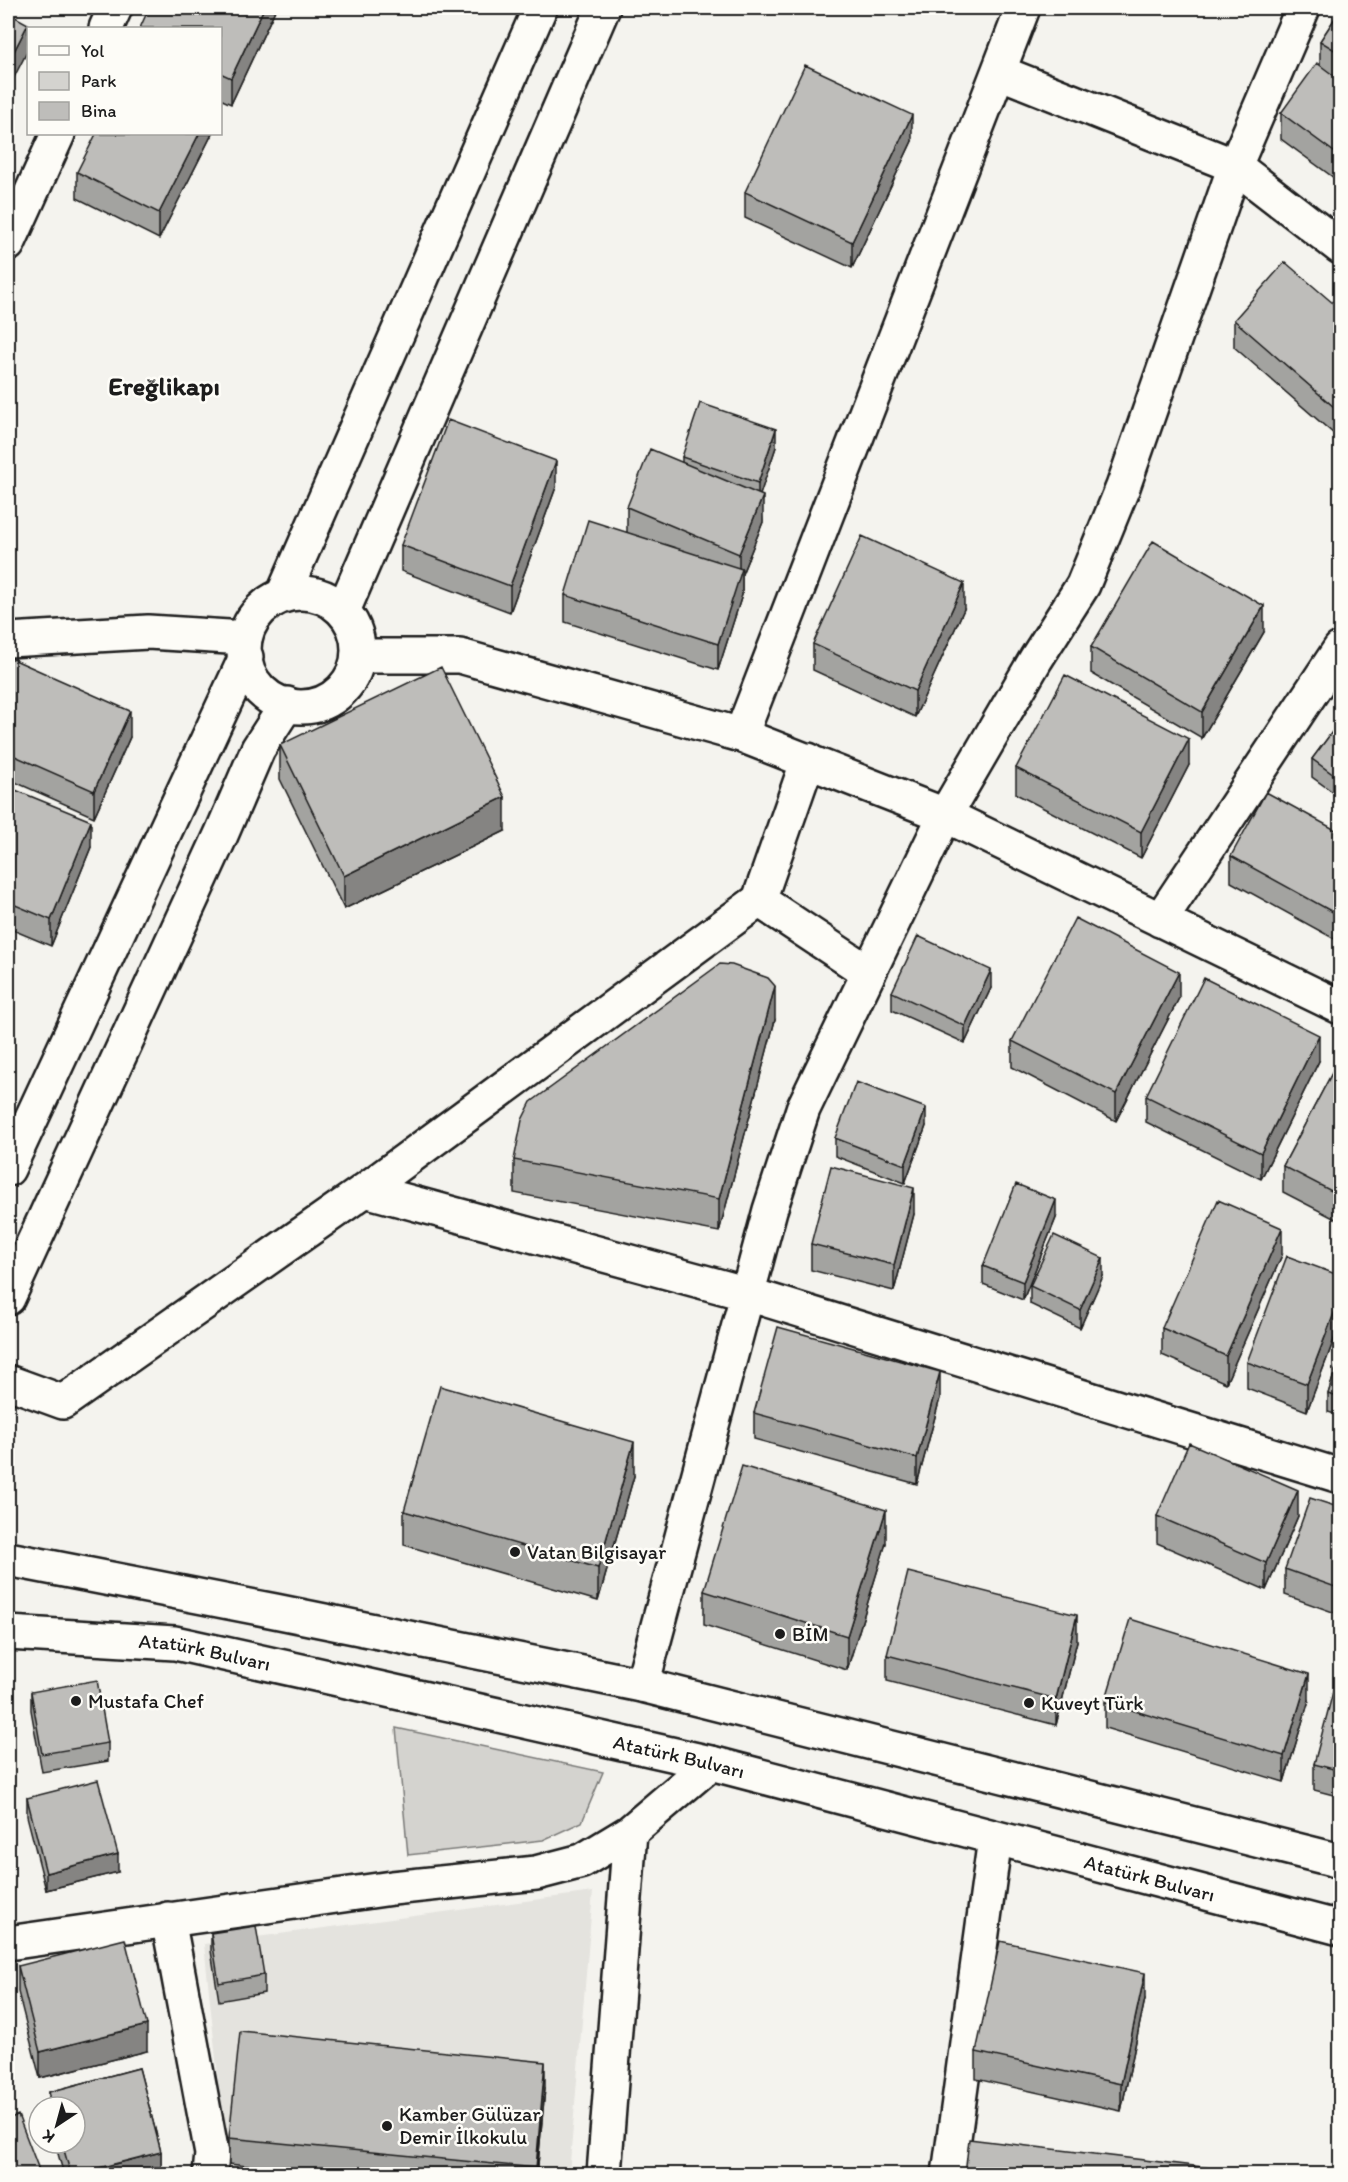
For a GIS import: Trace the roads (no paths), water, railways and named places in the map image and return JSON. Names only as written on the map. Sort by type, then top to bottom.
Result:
[{"type":"street","points":[[283,595],[540,8]]},
{"type":"street","points":[[343,611],[603,8]]},
{"type":"street","points":[[741,735],[1023,8]]},
{"type":"street","points":[[642,1685],[770,1210],[803,1109],[945,815],[1036,659],[1083,585],[1123,487],[1235,166],[1303,8]]},
{"type":"street","points":[[999,72],[1235,166],[1341,247]]},
{"type":"street","points":[[8,244],[58,135]]},
{"type":"street","points":[[8,1170],[245,647],[251,621],[264,606],[283,595],[298,592],[318,595],[343,611],[350,620],[357,640],[358,656],[350,680],[342,690],[326,702],[306,707],[276,702],[260,690],[248,670],[245,647]]},
{"type":"street","points":[[8,640],[148,632],[245,647]]},
{"type":"street","points":[[358,656],[460,656],[741,735],[945,815],[1341,1007]]},
{"type":"street","points":[[1160,920],[1337,664]]},
{"type":"street","points":[[8,1298],[221,835],[258,749],[288,704]]},
{"type":"street","points":[[8,1382],[63,1402],[365,1190],[759,900],[808,760]]},
{"type":"street","points":[[759,900],[869,973]]},
{"type":"street","points":[[365,1190],[748,1294],[1341,1476]]},
{"type":"street","points":[[8,1559],[642,1685],[1341,1862]]},
{"type":"street","name":"Atatürk Bulvarı","points":[[8,1633],[175,1643],[711,1763],[1341,1928]]},
{"type":"street","points":[[8,1943],[392,1888],[536,1873],[582,1861],[630,1832],[711,1763]]},
{"type":"street","points":[[604,2175],[630,1832]]},
{"type":"street","points":[[949,2175],[996,1838]]},
{"type":"street","points":[[168,1919],[212,2154],[210,2175]]},
{"type":"place","name":"Vatan Bilgisayar","points":[[515,1552]]},
{"type":"place","name":"BİM","points":[[780,1634]]},
{"type":"place","name":"Mustafa Chef","points":[[76,1701]]},
{"type":"place","name":"Kuveyt Türk","points":[[1029,1703]]},
{"type":"place","name":"Kamber Gülüzar Demir İlkokulu","points":[[387,2126]]},
{"type":"district","name":"Ereğlikapı","points":[[164,386]]}]
